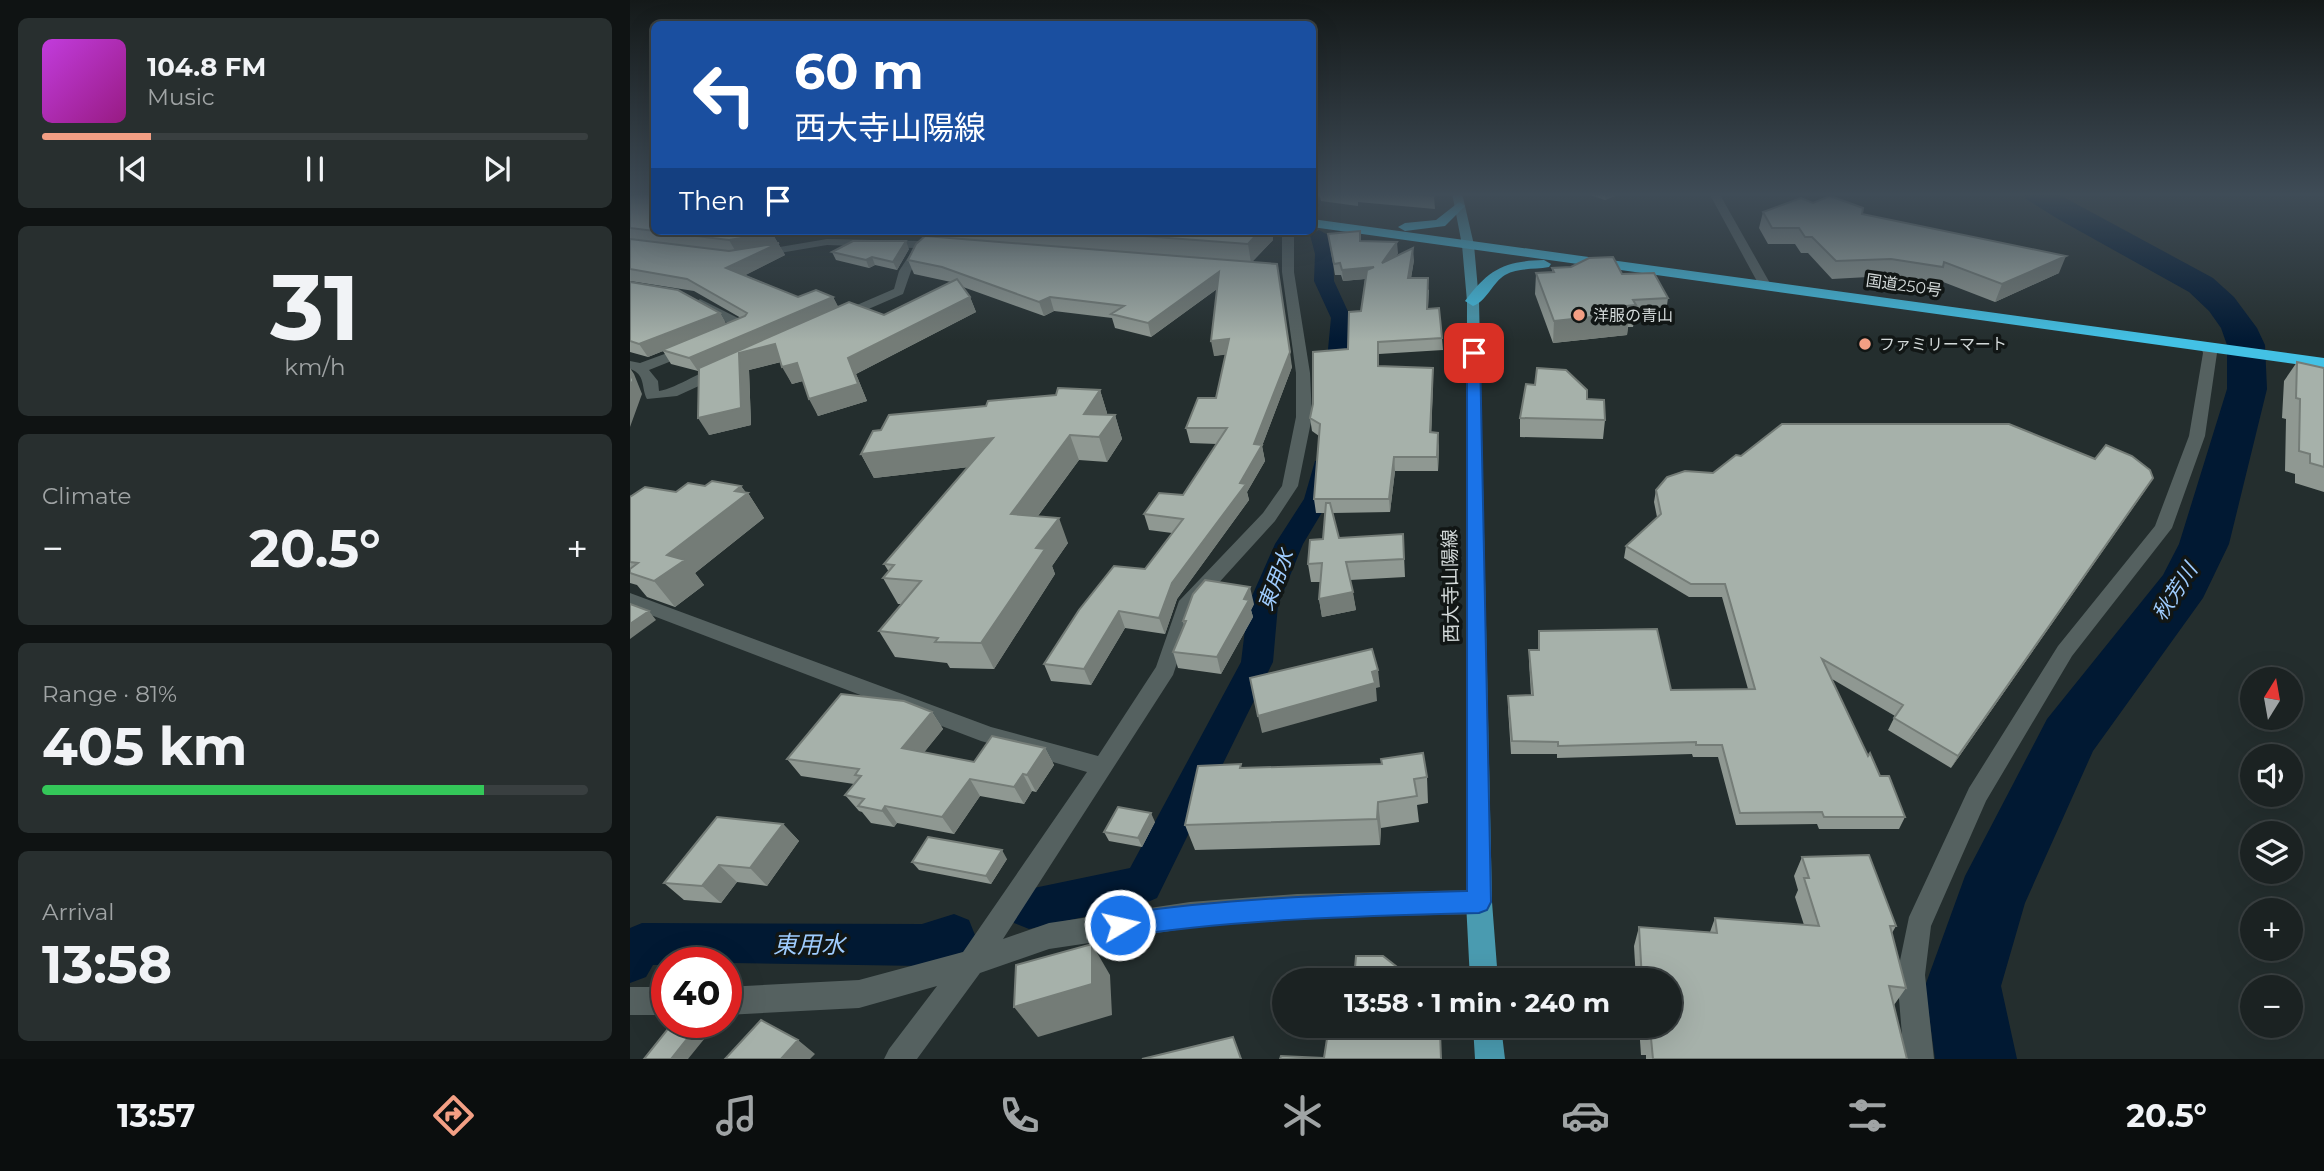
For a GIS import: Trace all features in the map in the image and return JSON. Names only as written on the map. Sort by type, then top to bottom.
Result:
[{"type":"highway","name":"国道250号","points":[[1451,242],[2324,362]]},
{"type":"highway","points":[[1473,301],[1494,273],[1526,264],[1558,264],[1649,276],[1702,276]]},
{"type":"main road","name":"西大寺山陽線","points":[[1468,245],[1473,301],[1479,902],[1483,968]]},
{"type":"main road","points":[[1488,1038],[1490,1059]]},
{"type":"street","points":[[748,255],[824,242]]},
{"type":"street","points":[[868,242],[951,246]]},
{"type":"street","points":[[899,1059],[971,963],[1166,669],[1186,606],[1269,516],[1290,486],[1304,417],[1304,373],[1284,272],[1287,242]]},
{"type":"street","points":[[1741,242],[1765,285]]},
{"type":"street","points":[[823,325],[899,291],[904,282],[903,275],[924,243]]},
{"type":"street","points":[[690,297],[745,327],[722,336]]},
{"type":"street","points":[[635,367],[699,346]]},
{"type":"street","points":[[1919,1059],[1910,975],[1918,926],[1977,795],[2052,673],[2066,651],[2164,528],[2197,436],[2210,353],[2214,348]]},
{"type":"street","points":[[635,367],[652,381],[652,396],[672,393],[735,364]]},
{"type":"street","points":[[630,600],[989,735],[1026,748],[1103,767]]},
{"type":"street","points":[[742,999],[859,994],[971,963],[1049,936],[1190,915],[1297,906],[1479,902]]},
{"type":"street","points":[[630,1000],[651,1001]]},
{"type":"building","points":[[630,242],[658,242],[729,251],[779,243],[726,268],[798,297],[816,290],[833,297],[689,358],[662,350],[747,313],[687,279],[630,269]]},
{"type":"building","points":[[850,242],[905,242],[893,262],[872,257],[866,260],[832,252]]},
{"type":"building","points":[[1006,242],[1277,264],[1290,352],[1254,444],[1262,445],[1240,483],[1246,484],[1172,583],[1159,618],[1119,611],[1084,669],[1044,664],[1079,610],[1114,566],[1145,569],[1183,519],[1144,514],[1159,493],[1183,495],[1227,428],[1186,428],[1198,398],[1216,398],[1229,339],[1211,341],[1219,272],[1148,323],[1111,314],[1124,306],[1050,297],[1039,302],[942,267],[908,260],[916,244]]},
{"type":"building","points":[[1330,242],[1397,242],[1382,263],[1413,248],[1408,278],[1428,278],[1427,309],[1439,308],[1442,338],[1378,342],[1378,366],[1433,368],[1430,432],[1438,433],[1437,457],[1394,457],[1389,499],[1314,499],[1320,424],[1310,418],[1313,404],[1313,352],[1348,349],[1349,312],[1361,311],[1367,270],[1374,267],[1342,270],[1340,263],[1334,264]]},
{"type":"building","points":[[1817,242],[2000,242],[2066,256],[2002,284],[1944,262],[1943,267],[1891,259],[1836,261]]},
{"type":"building","points":[[1613,257],[1622,274],[1654,273],[1668,298],[1633,300],[1636,305],[1625,306],[1629,313],[1554,321],[1536,273],[1554,272],[1552,268],[1571,267],[1589,258]]},
{"type":"building","points":[[957,279],[970,297],[848,358],[858,384],[809,399],[797,363],[782,367],[775,344],[739,353],[741,408],[698,418],[699,368],[849,302],[884,315]]},
{"type":"building","points":[[630,282],[678,290],[720,313],[639,344],[630,341]]},
{"type":"building","points":[[2297,362],[2324,368],[2324,467],[2310,463],[2310,454],[2299,451],[2300,399],[2296,398]]},
{"type":"building","points":[[1537,368],[1566,370],[1587,390],[1587,399],[1604,400],[1605,420],[1520,418],[1526,384],[1535,385]]},
{"type":"building","points":[[1058,388],[1100,390],[1084,414],[1115,415],[1099,437],[1070,435],[1011,514],[1059,518],[1036,548],[1045,549],[981,643],[935,642],[938,638],[879,631],[921,581],[883,578],[894,565],[884,564],[993,438],[861,454],[873,431],[881,430],[889,415],[986,406],[988,401],[1056,395]]},
{"type":"building","points":[[1782,424],[2009,424],[2095,459],[2106,445],[2132,456],[2150,470],[2153,478],[1958,756],[1894,718],[1903,705],[1822,659],[1868,756],[1870,753],[1880,776],[1889,776],[1905,817],[1824,817],[1822,812],[1740,813],[1722,745],[1696,745],[1696,742],[1558,746],[1558,742],[1512,741],[1508,696],[1533,695],[1529,650],[1539,650],[1539,631],[1657,629],[1671,690],[1755,689],[1725,584],[1691,584],[1626,546],[1661,514],[1656,490],[1667,477],[1685,471],[1713,473],[1736,455],[1741,456]]},
{"type":"building","points":[[712,481],[741,486],[735,491],[748,493],[667,555],[685,560],[654,581],[630,573],[630,569],[638,563],[630,562],[630,497],[645,487],[676,492],[688,483],[705,486]]},
{"type":"building","points":[[1326,503],[1330,503],[1339,538],[1403,534],[1404,559],[1346,562],[1353,592],[1319,599],[1322,563],[1308,564],[1310,540],[1323,539]]},
{"type":"building","points":[[1205,580],[1250,587],[1244,599],[1249,600],[1217,657],[1173,652],[1186,621],[1183,621],[1193,594]]},
{"type":"building","points":[[630,604],[649,611],[630,624]]},
{"type":"building","points":[[1372,649],[1378,670],[1372,672],[1375,683],[1258,716],[1250,678]]},
{"type":"building","points":[[841,694],[904,701],[932,712],[902,748],[974,762],[992,736],[1045,748],[1027,775],[1023,774],[1014,787],[970,779],[942,817],[885,806],[882,811],[858,806],[864,799],[845,795],[861,776],[855,775],[859,769],[787,759]]},
{"type":"building","points":[[1423,753],[1427,777],[1414,779],[1417,796],[1378,802],[1377,819],[1185,825],[1198,766],[1241,764],[1240,768],[1382,764],[1381,759]]},
{"type":"building","points":[[1118,807],[1151,813],[1138,838],[1104,832]]},
{"type":"building","points":[[717,817],[783,824],[750,868],[719,865],[702,886],[664,883]]},
{"type":"building","points":[[928,837],[1002,850],[986,876],[912,862]]},
{"type":"building","points":[[1869,855],[1896,926],[1890,926],[1906,988],[1889,986],[1907,1059],[1653,1059],[1651,1038],[1682,1038],[1682,968],[1641,968],[1639,927],[1717,933],[1715,918],[1819,926],[1804,878],[1809,878],[1802,857]]},
{"type":"building","points":[[1092,944],[1092,984],[1014,1007],[1016,965]]},
{"type":"building","points":[[1356,956],[1383,956],[1398,968],[1355,968]]},
{"type":"building","points":[[761,1020],[798,1040],[781,1059],[725,1059]]},
{"type":"building","points":[[1233,1037],[1241,1059],[1142,1059]]},
{"type":"building","points":[[661,1038],[688,1038],[671,1059],[644,1059]]},
{"type":"building","points":[[1327,1038],[1440,1038],[1441,1059],[1280,1059],[1281,1056],[1324,1058]]},
{"type":"waterway","name":"東用水","points":[[1321,242],[1324,254],[1324,281],[1341,318],[1338,360],[1341,385]]},
{"type":"waterway","name":"秋芳川","points":[[1976,1059],[1963,986],[1990,900],[2069,737],[2184,585],[2204,544],[2247,389],[2246,345],[2239,328],[2222,304],[2201,285],[2125,242]]},
{"type":"waterway","name":"東用水","points":[[1029,909],[1143,885],[1257,662],[1263,605],[1289,544],[1317,499],[1324,467]]},
{"type":"waterway","name":"東用水","points":[[631,962],[642,944],[922,945],[954,935]]},
{"type":"place","name":"洋服の青山","points":[[1579,315]]},
{"type":"place","name":"ファミリーマート","points":[[1865,344]]},
{"type":"route","points":[[1120,925],[1190,915],[1297,906],[1479,902],[1474,353]]}]
